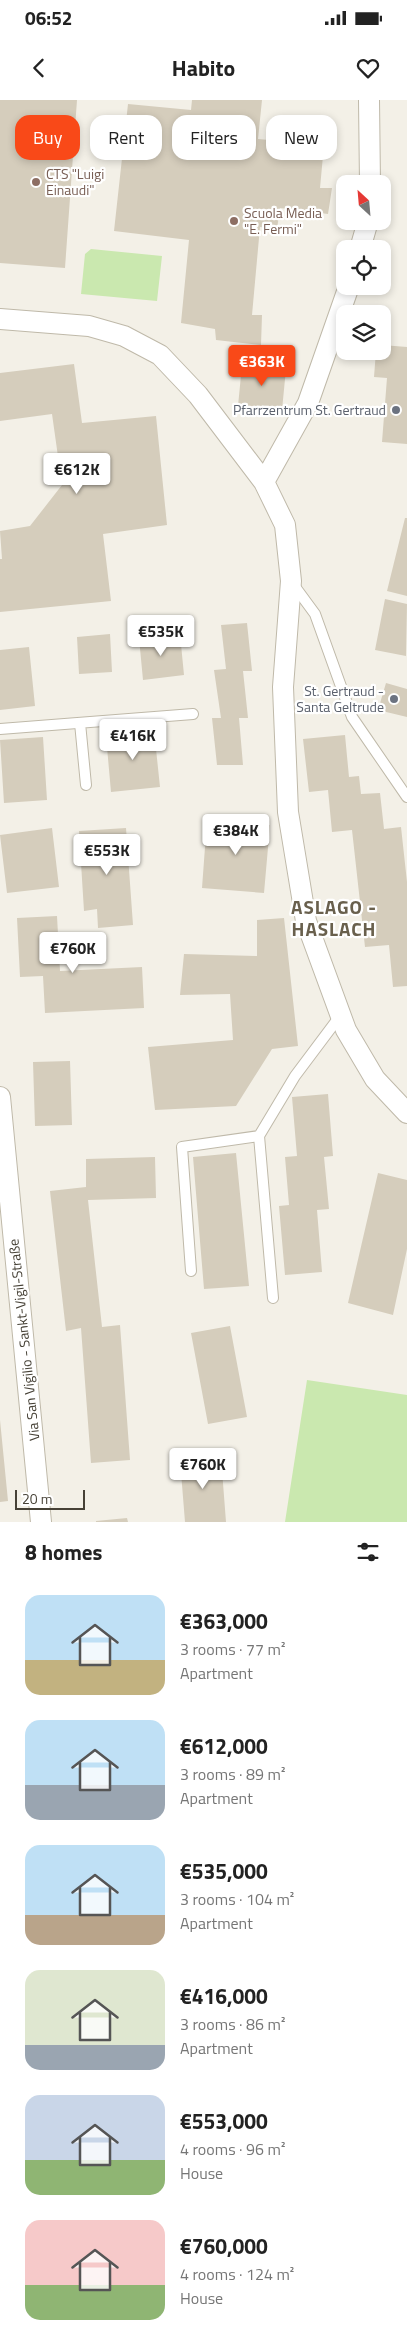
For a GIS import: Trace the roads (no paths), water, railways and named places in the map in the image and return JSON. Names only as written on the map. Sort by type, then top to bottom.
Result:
[{"type":"street","points":[[370,100],[370,175]]},
{"type":"street","points":[[264,482],[308,403],[346,295]]},
{"type":"street","points":[[0,319],[89,326],[124,336],[160,355],[198,394],[264,482],[285,525],[291,581],[283,687],[288,812],[306,921],[346,1030],[376,1079],[407,1113]]},
{"type":"street","name":"Via San Vigilio - Sankt-Vigil-Straße","points":[[0,1097],[42,1522]]},
{"type":"lane","points":[[291,581],[315,614],[352,717],[407,797]]},
{"type":"lane","points":[[0,729],[193,714]]},
{"type":"lane","points":[[80,723],[86,785]]},
{"type":"lane","points":[[273,1298],[259,1136],[295,1076],[341,1015]]},
{"type":"lane","points":[[191,1271],[182,1147],[259,1136]]},
{"type":"place","name":"CTS \"Luigi Einaudi\"","points":[[36,182]]},
{"type":"place","name":"Scuola Media \"E. Fermi\"","points":[[234,221]]},
{"type":"place","name":"Pfarrzentrum St. Gertraud","points":[[396,410]]},
{"type":"place","name":"St. Gertraud - Santa Geltrude","points":[[394,699]]},
{"type":"district","name":"ASLAGO - HASLACH","points":[[334,918]]}]
